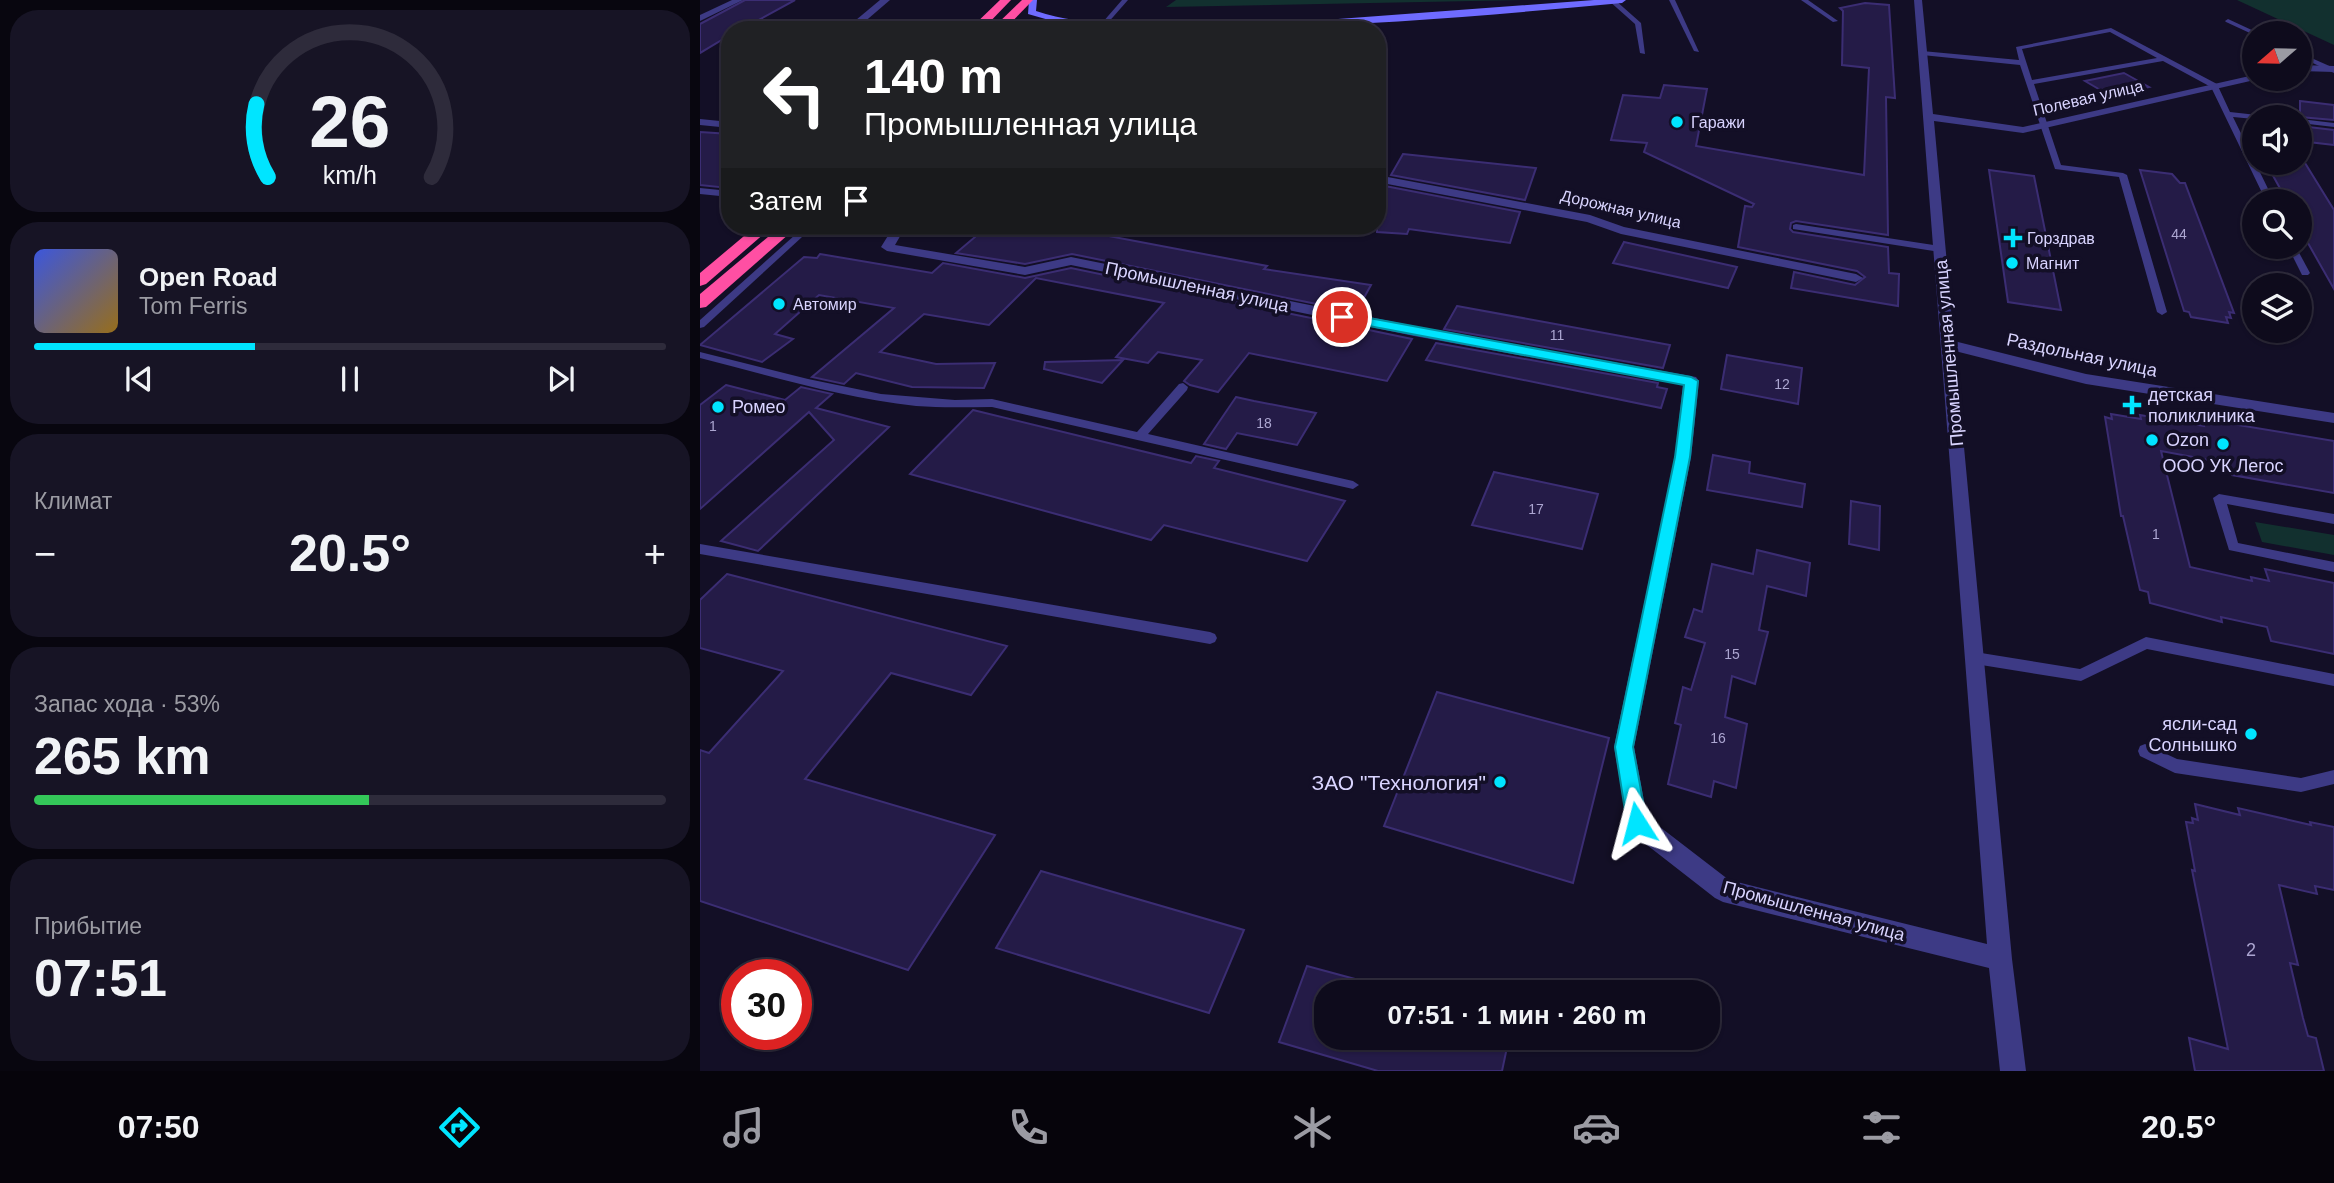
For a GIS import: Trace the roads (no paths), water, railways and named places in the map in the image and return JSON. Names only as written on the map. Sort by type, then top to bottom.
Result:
[{"type":"highway","points":[[984,21],[1006,0]]},
{"type":"highway","points":[[1006,21],[1028,0]]},
{"type":"highway","points":[[700,281],[754,235]]},
{"type":"highway","points":[[700,303],[779,235]]},
{"type":"main road","points":[[1033,0],[1031,12],[1045,19],[1064,21]]},
{"type":"main road","points":[[1370,21],[1615,0]]},
{"type":"street","points":[[700,18],[739,0]]},
{"type":"street","points":[[860,21],[886,0]]},
{"type":"street","points":[[1918,0],[1940,249]]},
{"type":"street","points":[[2312,69],[2332,70]]},
{"type":"street","name":"Полевая улица","points":[[1928,117],[2022,130],[2044,122],[2242,80]]},
{"type":"street","points":[[700,122],[721,124]]},
{"type":"street","name":"Дорожная улица","points":[[1386,179],[1590,219],[1621,230],[1856,278]]},
{"type":"street","name":"Промышленная улица","points":[[894,235],[887,247],[1025,271],[1071,261],[1414,331],[1691,381],[1683,457],[1624,747],[1637,823],[1723,890],[2000,959]]},
{"type":"street","name":"Промышленная улица","points":[[1940,249],[2000,959],[2013,1071]]},
{"type":"street","name":"Раздольная улица","points":[[1948,344],[2085,379],[2334,418]]},
{"type":"lane","points":[[1107,21],[1125,0]]},
{"type":"lane","points":[[1615,0],[1638,23],[1643,53]]},
{"type":"lane","points":[[1672,0],[1697,51]]},
{"type":"lane","points":[[1804,0],[1835,21]]},
{"type":"lane","points":[[2228,21],[2242,27]]},
{"type":"lane","points":[[2162,312],[2123,175],[2058,167],[2018,48],[2112,30],[2214,86],[2264,189]]},
{"type":"lane","points":[[1922,53],[2024,63]]},
{"type":"lane","points":[[2030,83],[2164,59]]},
{"type":"lane","points":[[2312,61],[2332,70]]},
{"type":"lane","points":[[2228,114],[2242,115]]},
{"type":"lane","points":[[2312,122],[2334,125]]},
{"type":"lane","points":[[700,191],[721,193]]},
{"type":"lane","points":[[1796,227],[1940,249]]},
{"type":"lane","points":[[700,325],[800,235]]},
{"type":"lane","points":[[2298,259],[2305,273]]},
{"type":"lane","points":[[700,355],[890,401],[961,405],[992,403],[1353,485]]},
{"type":"lane","points":[[1140,436],[1183,387]]},
{"type":"lane","points":[[2334,519],[2218,498],[2233,548],[2334,567]]},
{"type":"lane","points":[[700,549],[1210,638]]},
{"type":"lane","points":[[1975,658],[2081,675],[2146,643],[2334,680]]},
{"type":"lane","points":[[2145,751],[2175,766],[2301,785],[2334,777]]},
{"type":"place","name":"Гаражи","points":[[1677,122]]},
{"type":"place","name":"Горздрав","points":[[2013,238]]},
{"type":"place","name":"Магнит","points":[[2012,263]]},
{"type":"place","name":"Автомир","points":[[779,304]]},
{"type":"place","name":"детская поликлиника","points":[[2132,405]]},
{"type":"place","name":"Ромео","points":[[718,407]]},
{"type":"place","name":"Ozon","points":[[2152,440]]},
{"type":"place","name":"ООО УК Легос","points":[[2223,444]]},
{"type":"place","name":"ясли-сад Солнышко","points":[[2251,734]]},
{"type":"place","name":"ЗАО \"Технология\"","points":[[1500,782]]}]
